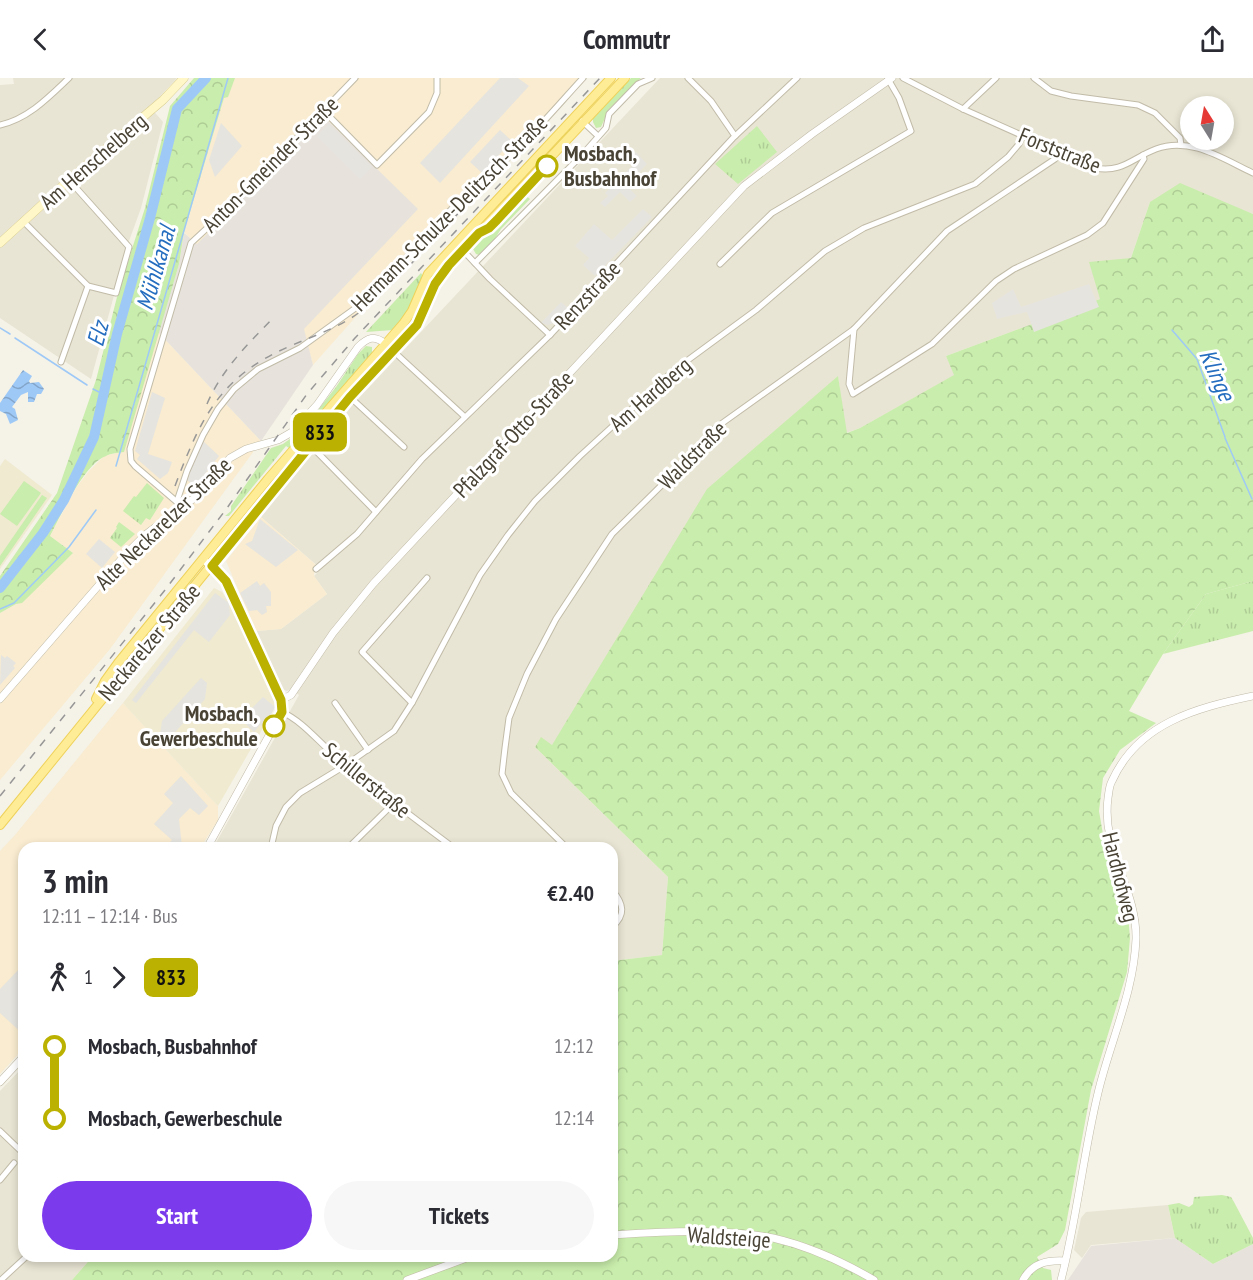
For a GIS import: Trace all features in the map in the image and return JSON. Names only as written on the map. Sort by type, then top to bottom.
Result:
[{"type":"main road","name":"Am Henschelberg","points":[[0,243],[69,180],[163,100],[184,78]]},
{"type":"main road","points":[[90,713],[105,681],[118,663],[297,445],[386,344],[412,310],[428,274],[611,78]]},
{"type":"main road","name":"Neckarelzer Straße","points":[[0,825],[308,446],[350,397],[396,354],[417,325],[439,277],[625,78]]},
{"type":"street","points":[[0,125],[14,122],[42,104],[69,78]]},
{"type":"street","name":"Anton-Gmeinder-Straße","points":[[182,508],[177,501],[135,466],[131,461],[130,449],[191,243],[233,204],[356,78]]},
{"type":"street","points":[[324,111],[377,165],[429,112],[437,93],[437,78]]},
{"type":"street","name":"Hermann-Schulze-Delitzsch-Straße","points":[[177,501],[203,435],[218,409],[234,389],[258,369],[300,348],[368,299],[472,187],[509,157],[583,78]]},
{"type":"street","points":[[475,263],[535,204],[606,128],[609,114],[638,84],[651,78]]},
{"type":"street","points":[[688,78],[711,102],[735,136]]},
{"type":"street","name":"Renzstraße","points":[[316,569],[357,534],[422,459],[550,335],[735,136],[797,78]]},
{"type":"street","name":"Forststraße","points":[[903,78],[963,109],[1095,168],[1108,170],[1122,167],[1157,148],[1180,145]]},
{"type":"street","points":[[963,109],[996,78]]},
{"type":"street","points":[[720,264],[772,213],[911,131],[899,98],[889,79]]},
{"type":"street","name":"Pfalzgraf-Otto-Straße","points":[[281,700],[291,695],[333,633],[373,584],[744,186],[889,79]]},
{"type":"street","points":[[1037,79],[1051,91],[1138,105],[1155,113],[1180,138]]},
{"type":"street","points":[[576,115],[598,136]]},
{"type":"street","name":"Am Hardberg","points":[[272,842],[276,826],[286,807],[309,786],[346,765],[394,731],[412,703],[480,575],[508,535],[535,501],[614,424],[673,371],[756,310],[825,251],[864,228],[975,184],[1008,157],[1019,144],[1022,136]]},
{"type":"street","name":"Forststraße","points":[[1202,150],[1253,173]]},
{"type":"street","name":"Waldstraße","points":[[561,842],[511,793],[502,774],[509,718],[527,674],[556,620],[612,534],[670,477],[714,429],[854,328],[946,231],[1055,159],[1060,152]]},
{"type":"street","points":[[854,328],[849,384],[853,394],[932,344],[996,281],[1014,269],[1087,235],[1103,223],[1144,159],[1143,155]]},
{"type":"street","points":[[23,221],[88,286],[116,293],[129,247],[69,180]]},
{"type":"street","points":[[456,243],[550,335]]},
{"type":"street","points":[[61,362],[88,286]]},
{"type":"street","name":"Alte Neckarelzer Straße","points":[[0,699],[107,573],[145,535],[182,508],[208,485],[230,458],[246,449],[285,437],[298,426],[331,387],[365,340],[377,338],[386,344]]},
{"type":"street","points":[[386,344],[465,417]]},
{"type":"street","points":[[350,397],[404,447]]},
{"type":"street","points":[[297,445],[308,446],[321,456],[376,512]]},
{"type":"street","points":[[204,560],[226,581],[281,700],[282,712],[210,842]]},
{"type":"street","points":[[412,703],[362,652],[427,578]]},
{"type":"street","name":"Hardhofweg","points":[[1061,1280],[1098,1093],[1132,974],[1136,938],[1133,909],[1107,825],[1110,784],[1127,754],[1149,734],[1194,710],[1253,696]]},
{"type":"street","points":[[335,703],[368,750]]},
{"type":"street","name":"Schillerstraße","points":[[282,712],[295,720],[346,765],[446,842]]},
{"type":"street","points":[[354,842],[394,803]]},
{"type":"street","points":[[618,897],[622,913],[618,921]]},
{"type":"street","points":[[0,1082],[18,1062]]},
{"type":"street","points":[[0,1131],[18,1148]]},
{"type":"street","points":[[0,1180],[14,1162]]},
{"type":"street","name":"Waldsteige","points":[[618,1235],[651,1232],[744,1234],[774,1239],[814,1251],[874,1280]]},
{"type":"street","points":[[1023,1280],[1033,1268],[1047,1260],[1065,1261]]},
{"type":"street","points":[[1,1280],[20,1262]]},
{"type":"street","points":[[407,1280],[456,1262]]},
{"type":"shaded area","points":[[13,78],[177,78],[150,107],[163,122],[141,208],[129,241],[91,379],[0,318],[0,85],[14,84]]},
{"type":"shaded area","points":[[235,78],[586,78],[384,285],[313,365],[303,329],[417,209],[324,117],[197,245],[184,232],[224,98]]},
{"type":"shaded area","points":[[500,78],[518,78],[529,86],[440,183],[420,163]]},
{"type":"shaded area","points":[[660,78],[1253,78],[1253,214],[1228,205],[1150,202],[1131,258],[1100,299],[946,356],[955,375],[860,428],[846,433],[838,377],[552,746],[541,738],[535,747],[668,877],[662,955],[618,960],[618,842],[216,842],[299,695],[291,689],[287,691],[282,689],[256,631],[281,629],[327,594],[314,576],[321,569],[261,517],[340,418]]},
{"type":"shaded area","points":[[324,117],[418,209],[304,329],[313,365],[261,441],[158,332],[179,264],[184,233],[197,244]]},
{"type":"shaded area","points":[[221,123],[242,146],[215,177],[209,160]]},
{"type":"shaded area","points":[[329,124],[372,167],[360,179],[317,136]]},
{"type":"shaded area","points":[[500,130],[512,141],[482,173],[470,162]]},
{"type":"shaded area","points":[[636,152],[647,164],[626,185],[637,196],[630,202],[620,192],[605,207],[600,203],[608,196],[605,193],[636,162],[631,157]]},
{"type":"shaded area","points":[[643,209],[652,217],[595,276],[583,265],[589,258],[575,246],[594,224],[612,240]]},
{"type":"shaded area","points":[[1089,284],[1099,307],[1034,332],[1027,312],[997,319],[992,303],[1013,289],[1021,307]]},
{"type":"shaded area","points":[[561,302],[568,308],[554,323],[548,325],[541,323]]},
{"type":"shaded area","points":[[158,332],[261,441],[110,649],[0,780],[0,613],[16,604],[73,553],[50,536],[76,488],[89,471],[104,456],[124,451]]},
{"type":"shaded area","points":[[152,392],[165,398],[148,454],[172,462],[168,473],[160,479],[137,459],[140,455],[135,451]]},
{"type":"shaded area","points":[[203,441],[219,456],[195,487],[186,479]]},
{"type":"shaded area","points":[[5,459],[52,495],[0,569],[0,466]]},
{"type":"shaded area","points":[[261,517],[315,564],[314,576],[327,594],[281,629],[256,631],[226,561]]},
{"type":"shaded area","points":[[260,519],[298,550],[276,567],[245,544],[252,541]]},
{"type":"shaded area","points":[[99,539],[115,552],[102,568],[86,554]]},
{"type":"shaded area","points":[[257,581],[260,586],[264,583],[271,592],[271,606],[266,606],[267,612],[262,615],[257,610],[249,611],[240,593]]},
{"type":"shaded area","points":[[214,588],[222,592],[235,612],[275,707],[218,806],[123,703]]},
{"type":"shaded area","points":[[215,593],[229,603],[230,615],[209,642],[194,630],[136,703],[132,700]]},
{"type":"shaded area","points":[[1,655],[5,658],[7,656],[16,663],[13,666],[15,668],[0,685]]},
{"type":"shaded area","points":[[201,678],[207,683],[205,699],[167,741],[160,735],[162,721]]},
{"type":"shaded area","points":[[263,697],[275,707],[264,727],[260,725],[254,732],[241,719]]},
{"type":"shaded area","points":[[123,703],[218,806],[218,820],[204,842],[18,842],[18,1054],[0,1074],[0,851]]},
{"type":"shaded area","points":[[181,776],[208,806],[199,815],[190,808],[179,819],[181,842],[170,842],[172,840],[154,824],[173,803],[164,794]]},
{"type":"shaded area","points":[[18,970],[18,1030],[0,1013],[0,989]]},
{"type":"shaded area","points":[[18,1072],[18,1262],[88,1262],[72,1280],[0,1280],[0,1091]]},
{"type":"shaded area","points":[[1168,1205],[1175,1238],[1091,1245],[1082,1258],[1074,1250],[1081,1218],[1086,1212]]},
{"type":"shaded area","points":[[1175,1238],[1213,1264],[1253,1244],[1253,1280],[1068,1280],[1091,1246]]},
{"type":"green space","points":[[194,78],[235,78],[228,97],[224,98],[184,232],[179,264],[124,452],[108,455],[90,469],[74,491],[50,536],[73,553],[22,603],[0,613],[0,576],[57,493],[96,380],[118,293],[145,208],[170,106]]},
{"type":"green space","points":[[631,78],[641,78],[609,109],[601,127],[596,128],[593,118]]},
{"type":"green space","points":[[573,126],[572,129],[496,210],[504,197]]},
{"type":"green space","points":[[757,126],[777,152],[738,184],[715,164]]},
{"type":"green space","points":[[1180,183],[1253,214],[1253,581],[1206,594],[1163,654],[1129,711],[1156,723],[1120,750],[1103,778],[1099,811],[1105,846],[1128,914],[1130,938],[1127,972],[1091,1090],[1065,1230],[1058,1244],[1037,1257],[1043,1268],[1051,1270],[1052,1280],[72,1280],[88,1262],[618,1262],[618,960],[662,955],[668,877],[535,747],[541,737],[552,745],[707,489],[838,376],[847,433],[954,375],[946,356],[1100,299],[1089,262],[1131,258],[1150,202]]},
{"type":"green space","points":[[525,195],[530,199],[501,229],[491,245],[479,255],[476,254],[473,249],[474,245],[490,232],[492,233]]},
{"type":"green space","points":[[453,255],[407,332],[430,280],[443,262]]},
{"type":"green space","points":[[421,273],[423,276],[408,311],[393,330],[366,332]]},
{"type":"green space","points":[[366,346],[372,347],[372,355],[289,448],[286,446],[229,516],[225,516],[231,511],[231,506],[271,448],[283,444],[302,430]]},
{"type":"green space","points":[[24,481],[41,493],[17,526],[0,514]]},
{"type":"green space","points":[[147,483],[164,498],[150,520],[146,518],[141,525],[123,511]]},
{"type":"green space","points":[[42,495],[47,498],[0,566],[0,556]]},
{"type":"green space","points":[[119,522],[135,534],[121,547],[110,538]]},
{"type":"green space","points":[[195,577],[198,579],[122,666]]},
{"type":"green space","points":[[1253,581],[1253,631],[1163,654],[1206,594]]},
{"type":"green space","points":[[1222,1195],[1231,1197],[1253,1238],[1253,1244],[1213,1264],[1175,1238],[1168,1205],[1179,1203],[1189,1207],[1193,1204],[1194,1197]]},
{"type":"water","points":[[23,370],[32,376],[30,383],[39,382],[44,389],[41,394],[37,394],[34,402],[28,402],[28,392],[21,395],[12,407],[15,409],[18,420],[10,424],[6,414],[0,411],[0,403]]},
{"type":"waterway","name":"Elz","points":[[0,588],[43,533],[64,500],[94,437],[117,334],[150,218],[177,109],[206,78]]},
{"type":"waterway","name":"Mühlkanal","points":[[116,466],[228,78]]},
{"type":"waterway","points":[[0,328],[10,334]]},
{"type":"waterway","name":"Klinge","points":[[1172,330],[1197,359],[1225,437]]},
{"type":"waterway","points":[[15,338],[87,385]]},
{"type":"waterway","points":[[93,389],[103,394]]},
{"type":"waterway","name":"Klinge","points":[[1225,438],[1252,499]]},
{"type":"waterway","name":"Mühlkanal","points":[[0,609],[14,603],[69,547],[96,510]]},
{"type":"railway","points":[[0,796],[165,590],[227,508],[307,394],[355,338],[600,78]]},
{"type":"railway","points":[[175,486],[204,421],[215,403],[229,387],[264,359],[338,326],[365,308],[398,277],[460,211],[494,180]]},
{"type":"railway","points":[[207,404],[228,368],[274,317]]},
{"type":"bus line","name":"833","points":[[274,726],[282,712],[281,700],[226,581],[212,566],[350,397],[417,325],[435,284],[449,265],[479,233],[489,228],[497,220],[547,166]]},
{"type":"place","name":"Mosbach, Busbahnhof","points":[[547,166]]},
{"type":"place","name":"Mosbach, Gewerbeschule","points":[[274,726]]}]
